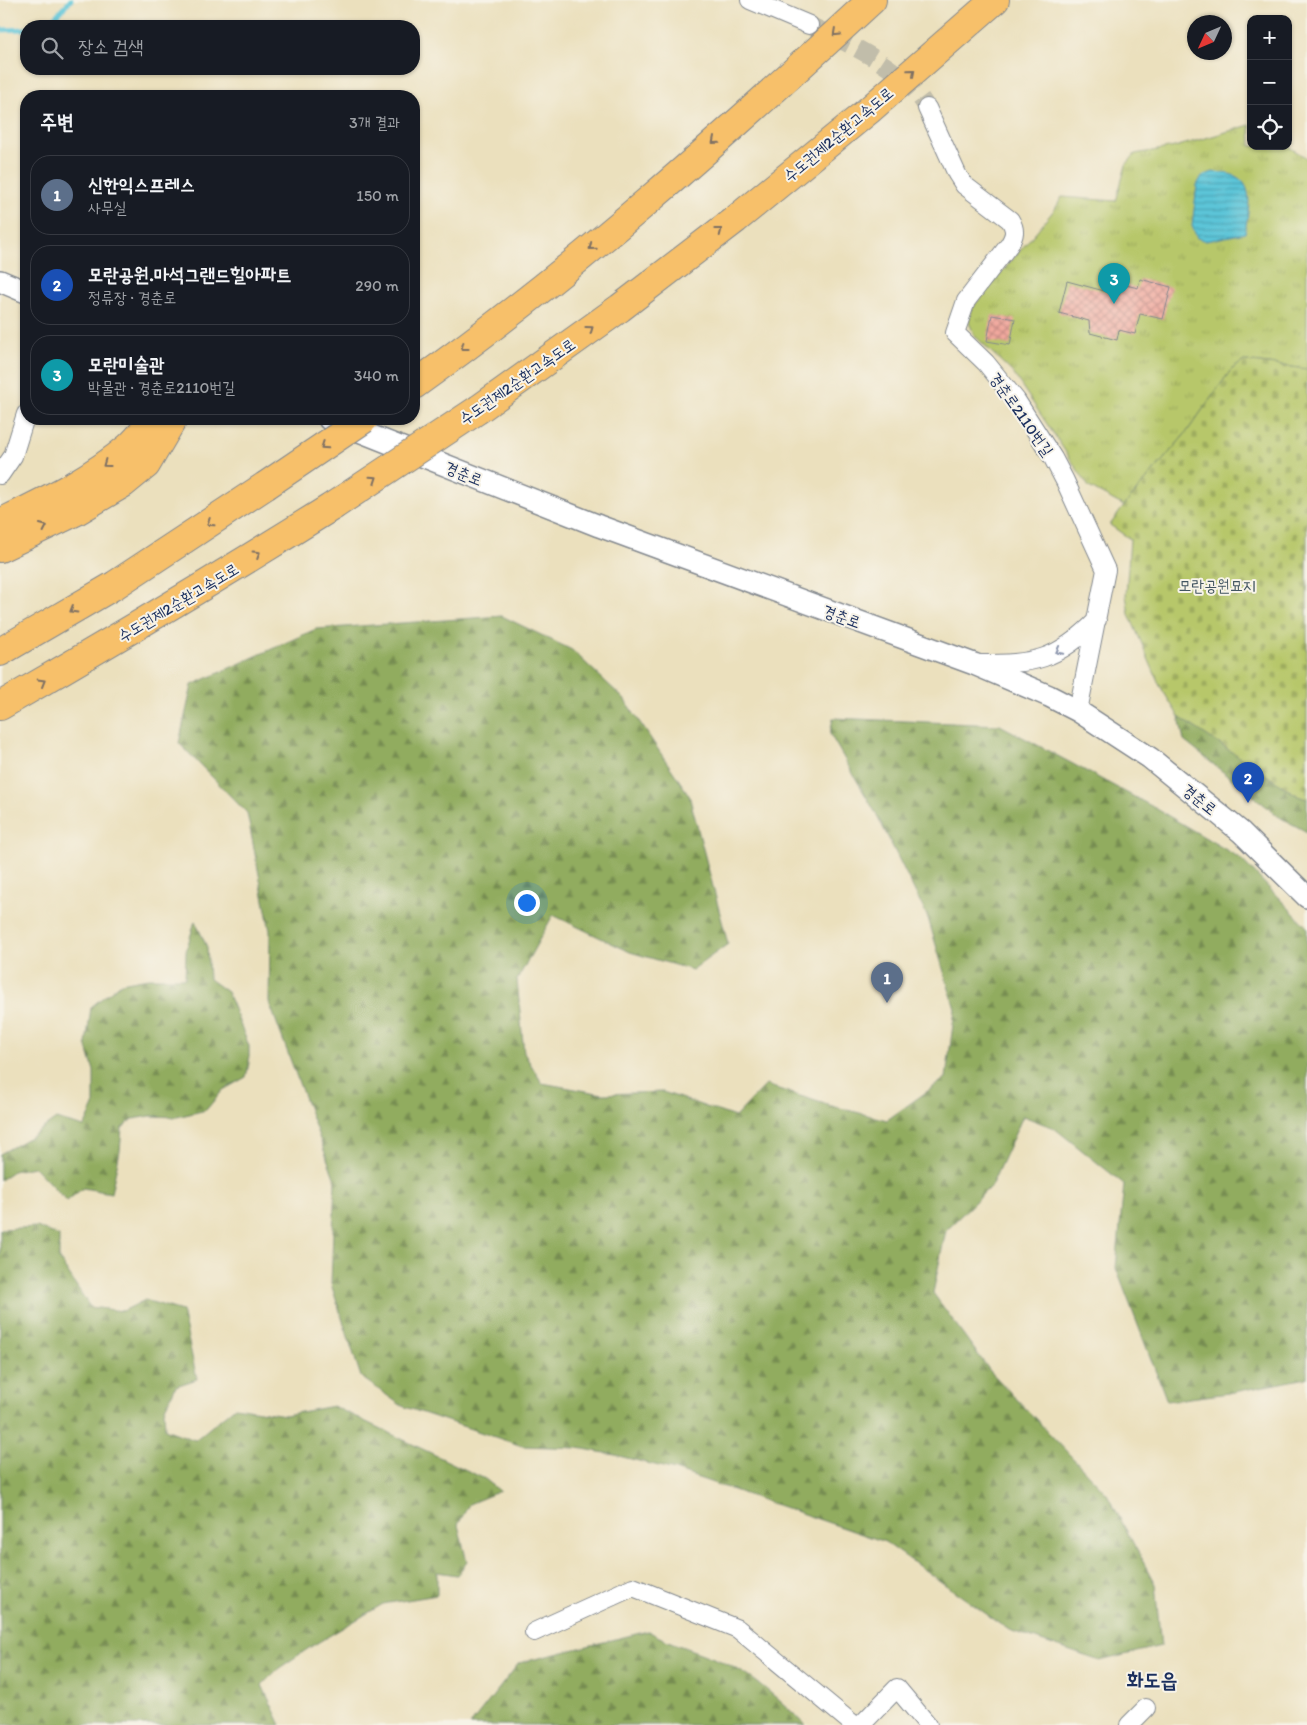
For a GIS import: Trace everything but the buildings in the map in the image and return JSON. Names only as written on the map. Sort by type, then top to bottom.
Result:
[{"type":"highway","points":[[420,380],[523,303],[614,230],[786,79],[872,0]]},
{"type":"highway","name":"수도권제2순환고속도로","points":[[0,706],[228,572],[333,506],[479,409],[620,308],[736,219],[868,111],[995,0]]},
{"type":"highway","points":[[138,456],[140,425]]},
{"type":"highway","points":[[0,548],[102,497],[124,483],[151,425]]},
{"type":"highway","points":[[138,456],[167,425]]},
{"type":"highway","points":[[0,523],[48,500],[88,477],[138,456],[180,425]]},
{"type":"highway","points":[[0,652],[115,585],[355,425]]},
{"type":"street","points":[[750,0],[809,25]]},
{"type":"street","name":"경춘로2110번길","points":[[927,108],[957,174],[964,185],[1010,220],[1015,228],[1014,236],[1009,245],[966,301],[955,333],[986,363],[1016,400],[1053,458],[1106,570],[1078,711]]},
{"type":"street","points":[[0,281],[20,289]]},
{"type":"street","points":[[0,475],[13,456],[23,425]]},
{"type":"street","name":"경춘로","points":[[344,425],[599,526],[974,664],[1049,696],[1078,711],[1158,764],[1241,832],[1307,897]]},
{"type":"street","points":[[974,664],[1012,664],[1044,658],[1074,642],[1097,620]]},
{"type":"street","points":[[534,1632],[633,1586],[738,1629],[854,1725]]},
{"type":"street","points":[[861,1725],[897,1688],[928,1725]]},
{"type":"street","points":[[1129,1725],[1146,1708]]},
{"type":"green space","points":[[1247,126],[1247,150],[1292,149],[1307,158],[1307,369],[1244,361],[1231,370],[1186,433],[1124,506],[1089,487],[1013,373],[975,336],[969,323],[971,309],[1055,209],[1062,197],[1116,201],[1126,165],[1135,154],[1175,147]]},
{"type":"green space","name":"모란공원묘지","points":[[1244,361],[1307,369],[1307,799],[1298,796],[1179,717],[1160,686],[1129,614],[1126,595],[1130,539],[1110,525],[1186,433],[1231,370]]},
{"type":"green space","points":[[502,616],[572,650],[624,699],[689,795],[728,944],[692,970],[630,952],[553,915],[517,980],[524,1053],[542,1083],[603,1094],[663,1092],[735,1117],[766,1085],[828,1105],[887,1120],[946,1078],[955,1009],[928,918],[878,817],[830,734],[833,718],[1000,725],[1155,808],[1240,858],[1307,927],[1307,1378],[1229,1393],[1167,1401],[1116,1268],[1124,1184],[1054,1128],[1023,1116],[991,1186],[946,1230],[933,1293],[990,1371],[1107,1494],[1155,1584],[1161,1646],[1100,1661],[1009,1630],[885,1542],[675,1470],[578,1448],[522,1446],[402,1406],[361,1377],[331,1284],[335,1180],[269,1002],[270,931],[247,813],[179,743],[192,685],[316,629]]},
{"type":"green space","points":[[1179,717],[1298,796],[1307,799],[1307,832],[1281,818],[1184,741]]},
{"type":"green space","points":[[195,921],[207,947],[209,979],[227,992],[249,1046],[249,1063],[246,1077],[223,1090],[206,1110],[177,1117],[151,1116],[133,1119],[122,1128],[120,1151],[111,1193],[83,1188],[67,1201],[34,1167],[13,1171],[0,1180],[0,1154],[32,1136],[56,1119],[84,1127],[94,1106],[94,1071],[86,1044],[91,1007],[121,983],[148,978],[185,978],[186,951]]},
{"type":"green space","points":[[37,1227],[59,1236],[59,1259],[90,1307],[123,1311],[145,1300],[182,1311],[197,1379],[176,1386],[164,1410],[165,1429],[195,1440],[235,1407],[285,1415],[333,1406],[485,1479],[500,1491],[469,1504],[458,1525],[467,1562],[457,1575],[437,1572],[437,1595],[383,1604],[312,1646],[278,1669],[262,1685],[281,1725],[0,1725],[0,1229]]},
{"type":"green space","points":[[648,1631],[666,1640],[714,1658],[746,1674],[806,1725],[470,1725],[519,1663]]},
{"type":"water","points":[[1213,172],[1232,175],[1243,182],[1247,188],[1249,202],[1245,233],[1206,241],[1197,238],[1192,226],[1197,185],[1202,176]]},
{"type":"waterway","points":[[50,20],[54,18],[71,0]]},
{"type":"waterway","points":[[0,30],[20,29]]},
{"type":"tunnel","points":[[809,25],[858,49],[891,69],[905,81],[927,108]]},
{"type":"place","name":"모란미술관","points":[[1114,304]]},
{"type":"place","name":"모란공원.마석그랜드힐아파트","points":[[1248,803]]},
{"type":"place","name":"신한익스프레스","points":[[887,1003]]},
{"type":"district","name":"화도읍","points":[[1152,1680]]}]
